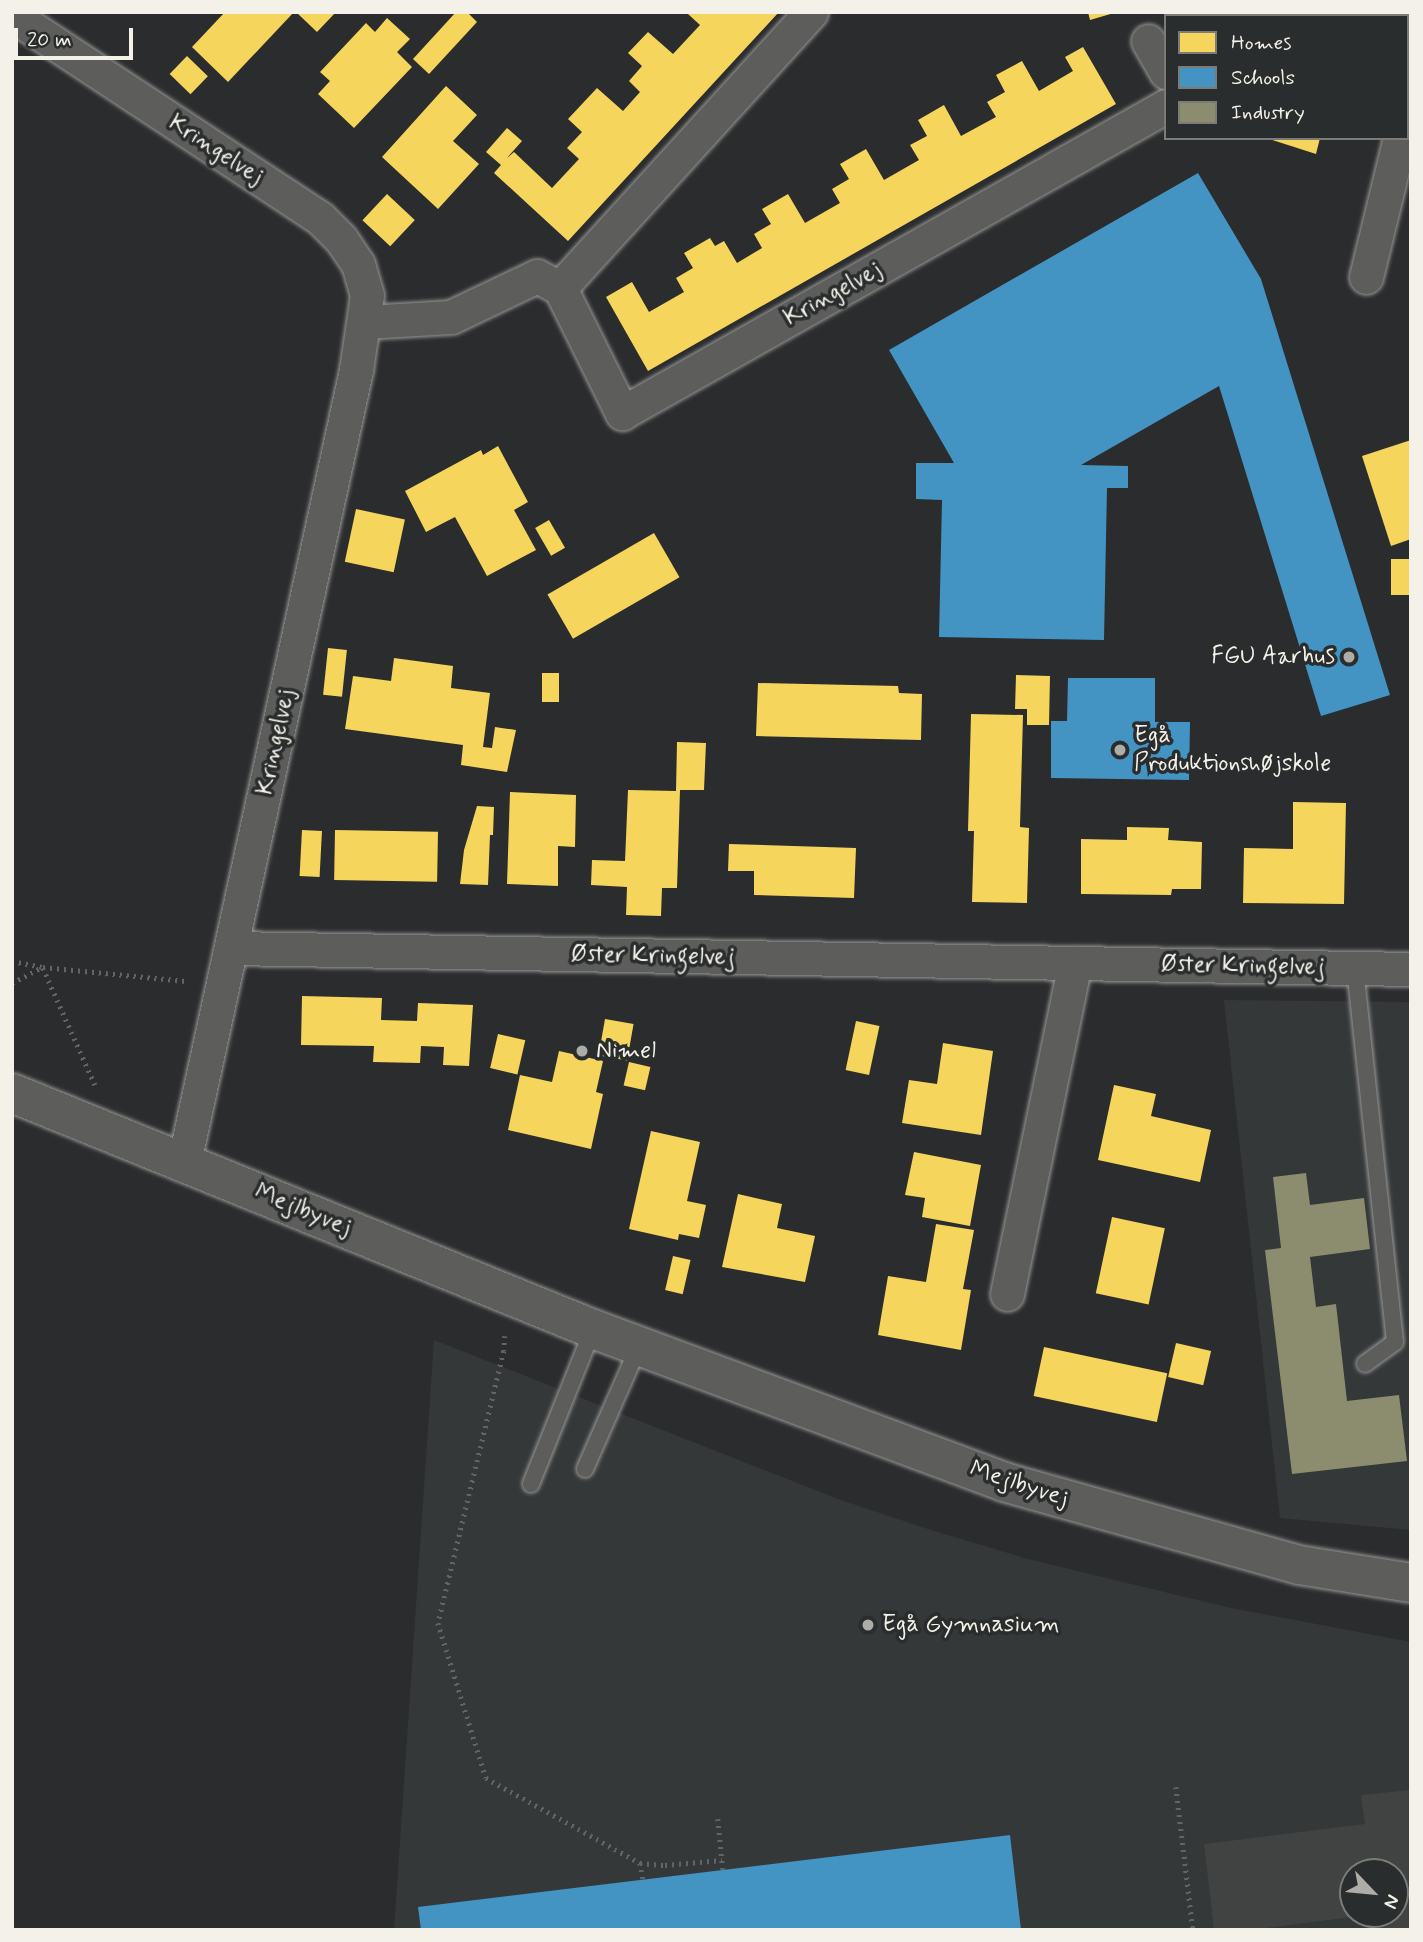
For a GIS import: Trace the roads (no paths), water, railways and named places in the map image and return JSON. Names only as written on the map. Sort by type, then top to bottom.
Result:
[{"type":"street","points":[[365,322],[451,317],[537,276],[560,288],[811,12]]},
{"type":"street","name":"Kringelvej","points":[[12,15],[320,218],[341,239],[358,264],[367,295],[365,322],[184,1162]]},
{"type":"street","points":[[1148,41],[1164,69]]},
{"type":"street","name":"Kringelvej","points":[[560,288],[622,414],[1164,107]]},
{"type":"street","points":[[1366,278],[1400,140]]},
{"type":"street","name":"Øster Kringelvej","points":[[232,948],[1411,969]]},
{"type":"street","points":[[1007,1294],[1075,963]]},
{"type":"street","name":"Mejlbyvej","points":[[12,1093],[593,1329],[1004,1482],[1298,1565],[1411,1583]]},
{"type":"lane","points":[[1354,968],[1395,1342],[1365,1364]]},
{"type":"lane","points":[[531,1484],[593,1329]]},
{"type":"lane","points":[[584,1469],[639,1346]]},
{"type":"place","name":"FGU Aarhus","points":[[1349,657]]},
{"type":"place","name":"Egå Produktionshøjskole","points":[[1120,750]]},
{"type":"place","name":"Nimel","points":[[582,1051]]},
{"type":"place","name":"Egå Gymnasium","points":[[868,1625]]}]
